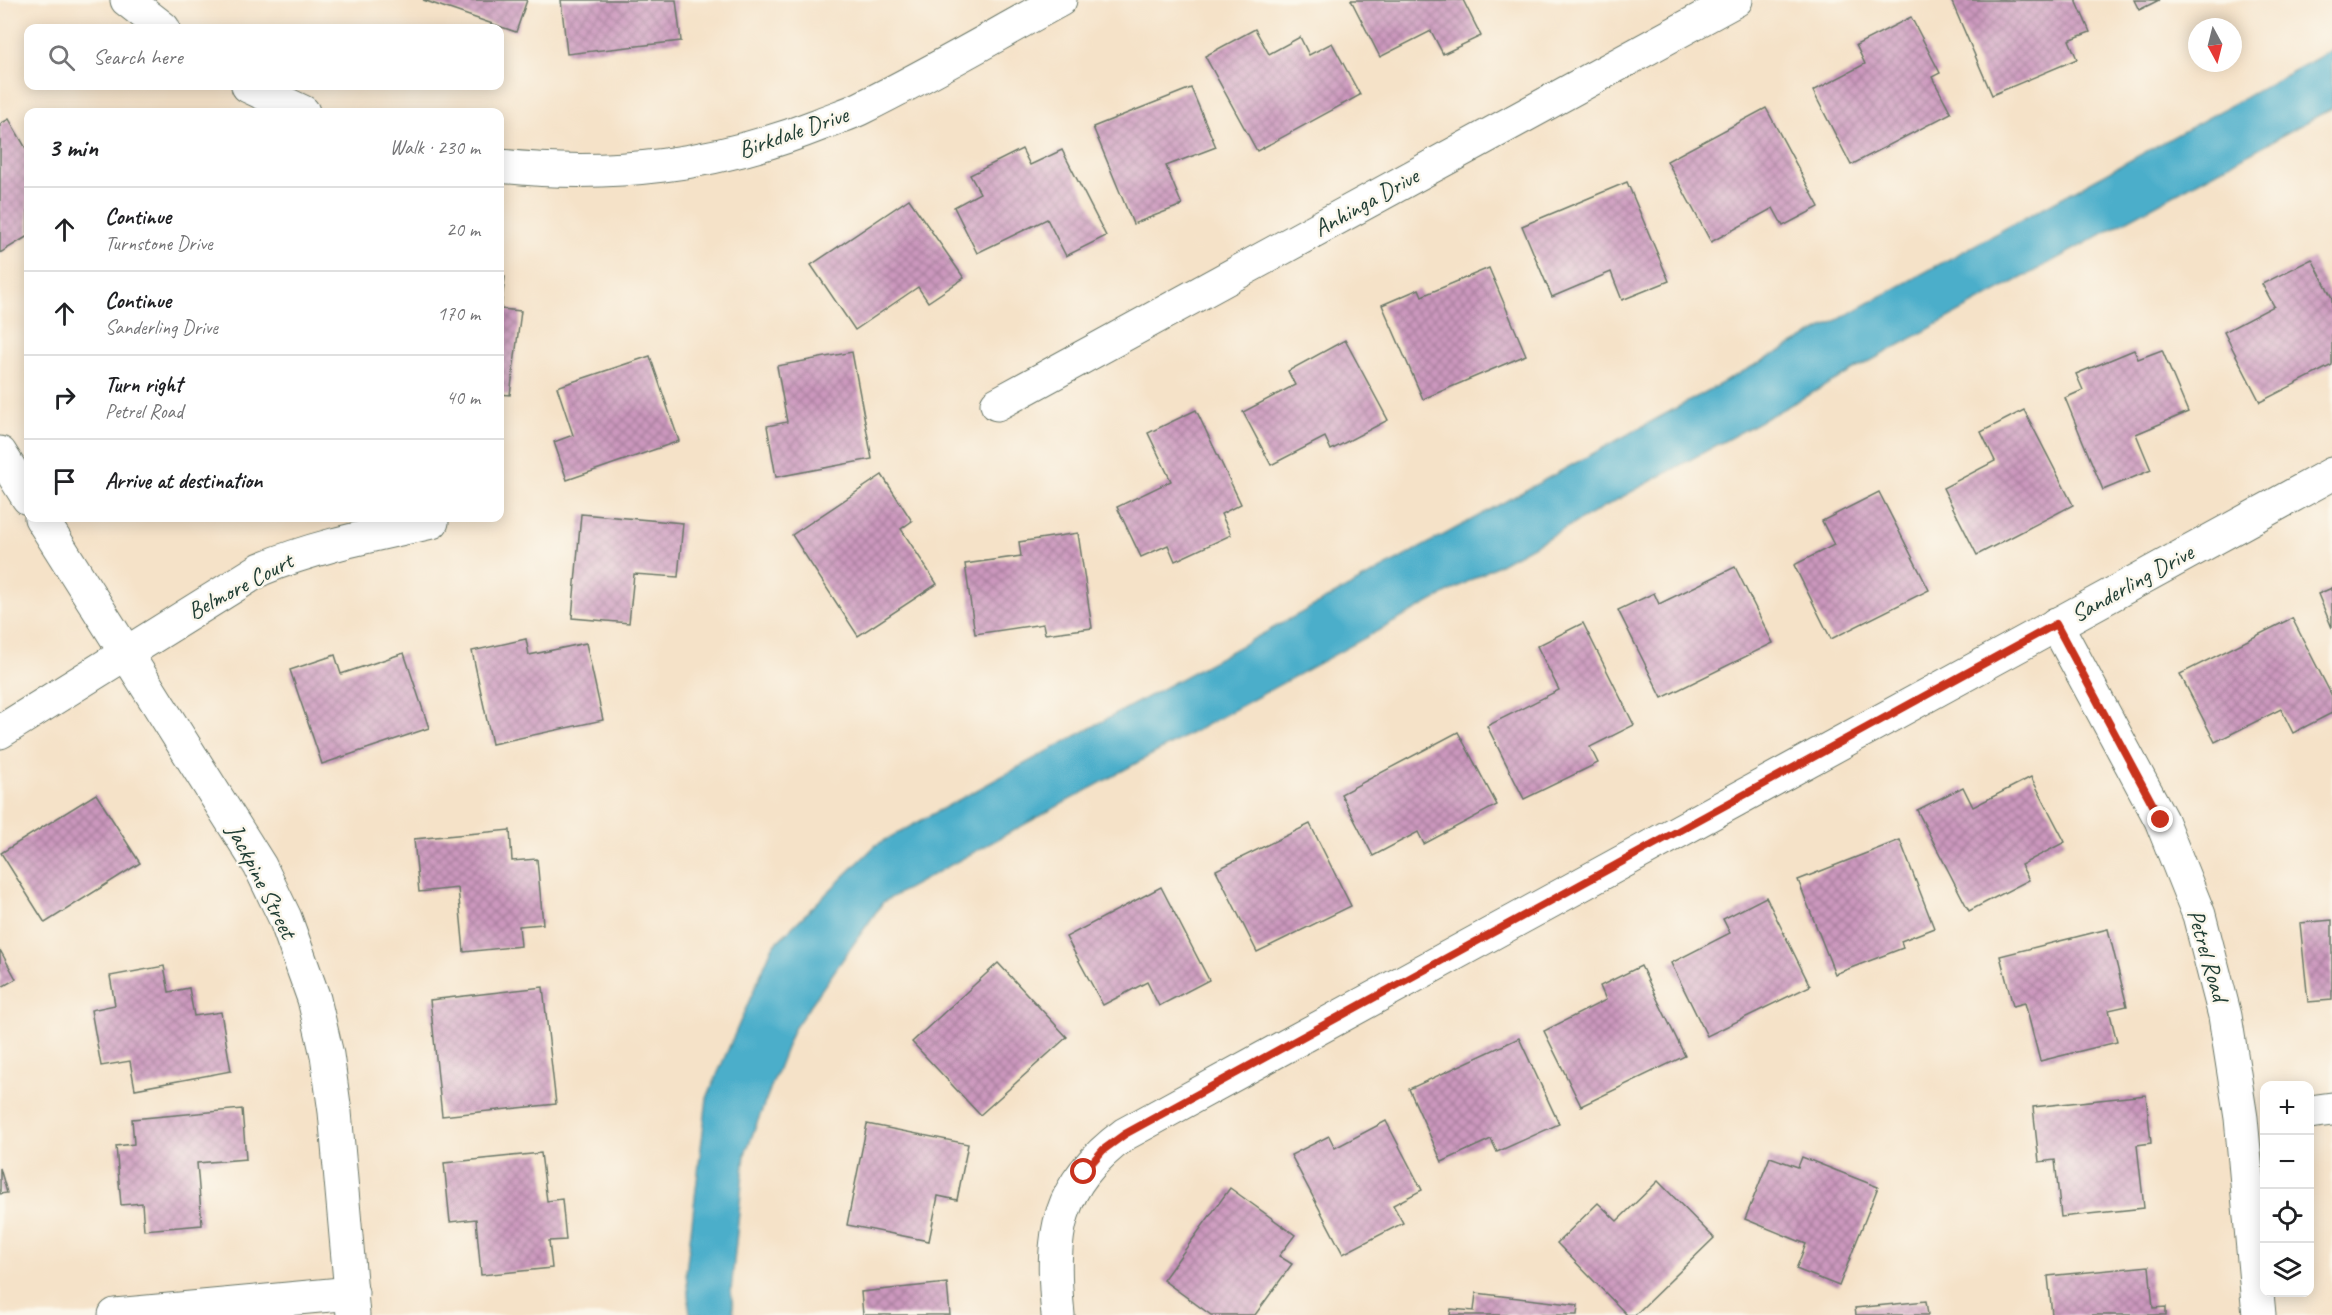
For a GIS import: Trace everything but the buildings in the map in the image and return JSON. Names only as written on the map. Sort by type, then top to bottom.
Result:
[{"type":"street","points":[[127,0],[158,24]]},
{"type":"street","name":"Birkdale Drive","points":[[504,166],[548,171],[607,171],[665,166],[724,156],[780,140],[862,108],[1060,0]]},
{"type":"street","name":"Anhinga Drive","points":[[997,404],[1736,0]]},
{"type":"street","points":[[256,90],[295,108]]},
{"type":"street","points":[[0,453],[24,492]]},
{"type":"street","name":"Sanderling Drive","points":[[1058,1315],[1054,1249],[1059,1221],[1069,1195],[1084,1172],[1103,1150],[1125,1134],[2332,474]]},
{"type":"street","name":"Jackpine Street","points":[[44,522],[260,866],[285,918],[314,999],[327,1055],[335,1112],[352,1304]]},
{"type":"street","name":"Belmore Court","points":[[0,732],[261,569],[324,546],[432,522]]},
{"type":"street","name":"Petrel Road","points":[[2056,624],[2161,820],[2199,915],[2253,1117],[2259,1315]]},
{"type":"street","points":[[2314,1111],[2332,1109]]},
{"type":"street","points":[[115,1315],[352,1304]]},
{"type":"water","points":[[2332,50],[2332,108],[883,902],[793,1030],[745,1154],[731,1291],[734,1315],[690,1315],[686,1272],[707,1098],[773,946],[876,845]]},
{"type":"route","points":[[1084,1172],[1103,1150],[1125,1134],[2056,624],[2161,820]]}]
